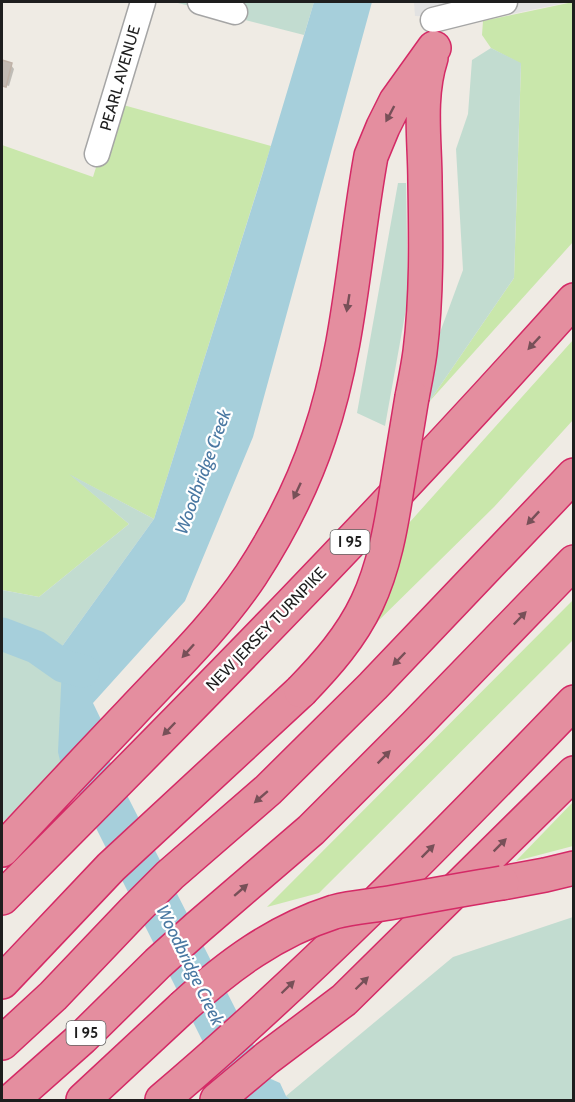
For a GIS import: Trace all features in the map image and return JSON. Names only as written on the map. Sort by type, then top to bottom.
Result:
[{"type":"highway","points":[[2,982],[111,867],[301,691],[342,646],[367,603],[387,543],[392,520],[420,351],[424,300],[424,94],[434,23]]},
{"type":"highway","points":[[2,850],[220,615],[250,576],[277,531],[300,484],[319,437],[333,389],[342,345],[371,156],[383,126],[434,23]]},
{"type":"highway","name":"NEW JERSEY TURNPIKE","points":[[2,898],[286,610],[573,300]]},
{"type":"highway","points":[[2,1043],[53,996],[134,911],[268,790],[373,686],[573,476]]},
{"type":"highway","name":"I 95","points":[[12,1101],[82,1038],[196,928],[311,830],[416,726],[573,562]]},
{"type":"highway","points":[[162,1101],[246,1028],[361,918],[573,702]]},
{"type":"highway","points":[[219,1098],[267,1058],[344,1000],[573,773]]},
{"type":"highway","points":[[83,1101],[213,979],[274,938],[306,922],[337,912],[573,868]]},
{"type":"street","name":"PEARL AVENUE","points":[[98,154],[143,2]]},
{"type":"street","points":[[200,2],[235,12]]},
{"type":"street","points":[[434,23],[505,2]]},
{"type":"green space","points":[[174,2],[314,2],[304,35]]},
{"type":"green space","points":[[573,2],[573,242],[429,402],[514,278],[521,64],[491,48],[482,35],[483,21]]},
{"type":"green space","points":[[491,48],[521,63],[514,278],[429,402],[435,346],[463,270],[456,149],[468,114],[472,60]]},
{"type":"green space","points":[[116,103],[271,146],[154,519],[72,476],[129,524],[39,597],[2,590],[2,145],[93,177]]},
{"type":"green space","points":[[398,183],[406,183],[408,298],[385,426],[357,413]]},
{"type":"green space","points":[[573,340],[573,420],[494,507],[370,629],[400,533]]},
{"type":"green space","points":[[69,474],[154,519],[63,645],[61,765],[2,823],[2,590],[39,597],[129,524]]},
{"type":"green space","points":[[573,600],[573,640],[319,893],[267,907]]},
{"type":"green space","points":[[573,802],[573,846],[516,861]]},
{"type":"green space","points":[[573,917],[573,1100],[291,1100],[286,1096],[453,957]]},
{"type":"shaded area","points":[[414,2],[570,2],[488,19],[415,16]]},
{"type":"water","name":"Woodbridge Creek","points":[[314,2],[372,2],[253,437],[185,601],[93,703],[107,732],[99,740],[271,1079],[280,1083],[286,1096],[291,1100],[232,1100],[68,772],[61,765],[58,752],[63,645],[154,519]]},
{"type":"building","points":[[2,60],[12,63],[6,87],[2,86]]},
{"type":"waterway","points":[[2,634],[36,647],[63,666],[83,671]]}]
